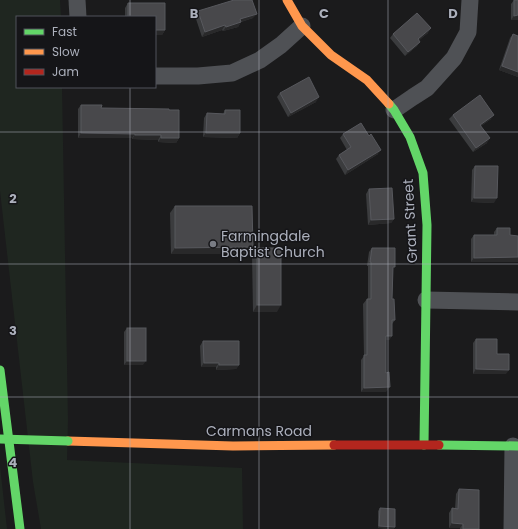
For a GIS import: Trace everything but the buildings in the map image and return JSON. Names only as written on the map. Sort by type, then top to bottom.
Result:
[{"type":"main road","name":"Grant Street","points":[[287,0],[302,26],[331,55],[367,80],[394,110],[410,137],[422,173],[427,225],[424,445]]},
{"type":"main road","points":[[0,370],[20,529]]},
{"type":"main road","name":"Carmans Road","points":[[0,439],[233,446],[516,446]]},
{"type":"street","points":[[77,0],[78,16]]},
{"type":"street","points":[[394,110],[427,88],[454,58],[468,32],[470,0]]},
{"type":"street","points":[[156,76],[198,76],[232,72],[260,60],[281,45],[302,26]]},
{"type":"street","points":[[426,300],[518,302]]},
{"type":"street","points":[[512,529],[516,446]]},
{"type":"shaded area","points":[[0,0],[60,0],[61,16],[16,16],[16,88],[62,88],[68,420],[67,460],[242,468],[243,529],[41,529],[33,482],[0,191]]},
{"type":"shaded area","points":[[0,466],[7,529],[0,529]]},
{"type":"traffic: fast","points":[[389,104],[410,137],[423,173],[427,225],[424,445]]},
{"type":"traffic: fast","points":[[0,370],[20,529]]},
{"type":"traffic: fast","points":[[0,439],[68,441]]},
{"type":"traffic: fast","points":[[439,445],[518,446]]},
{"type":"traffic: slow","points":[[287,0],[302,26],[331,55],[367,80],[389,104]]},
{"type":"traffic: slow","points":[[68,441],[233,446],[334,445]]},
{"type":"traffic: jam","points":[[334,445],[439,445]]},
{"type":"place","name":"Farmingdale Baptist Church","points":[[213,244]]}]
